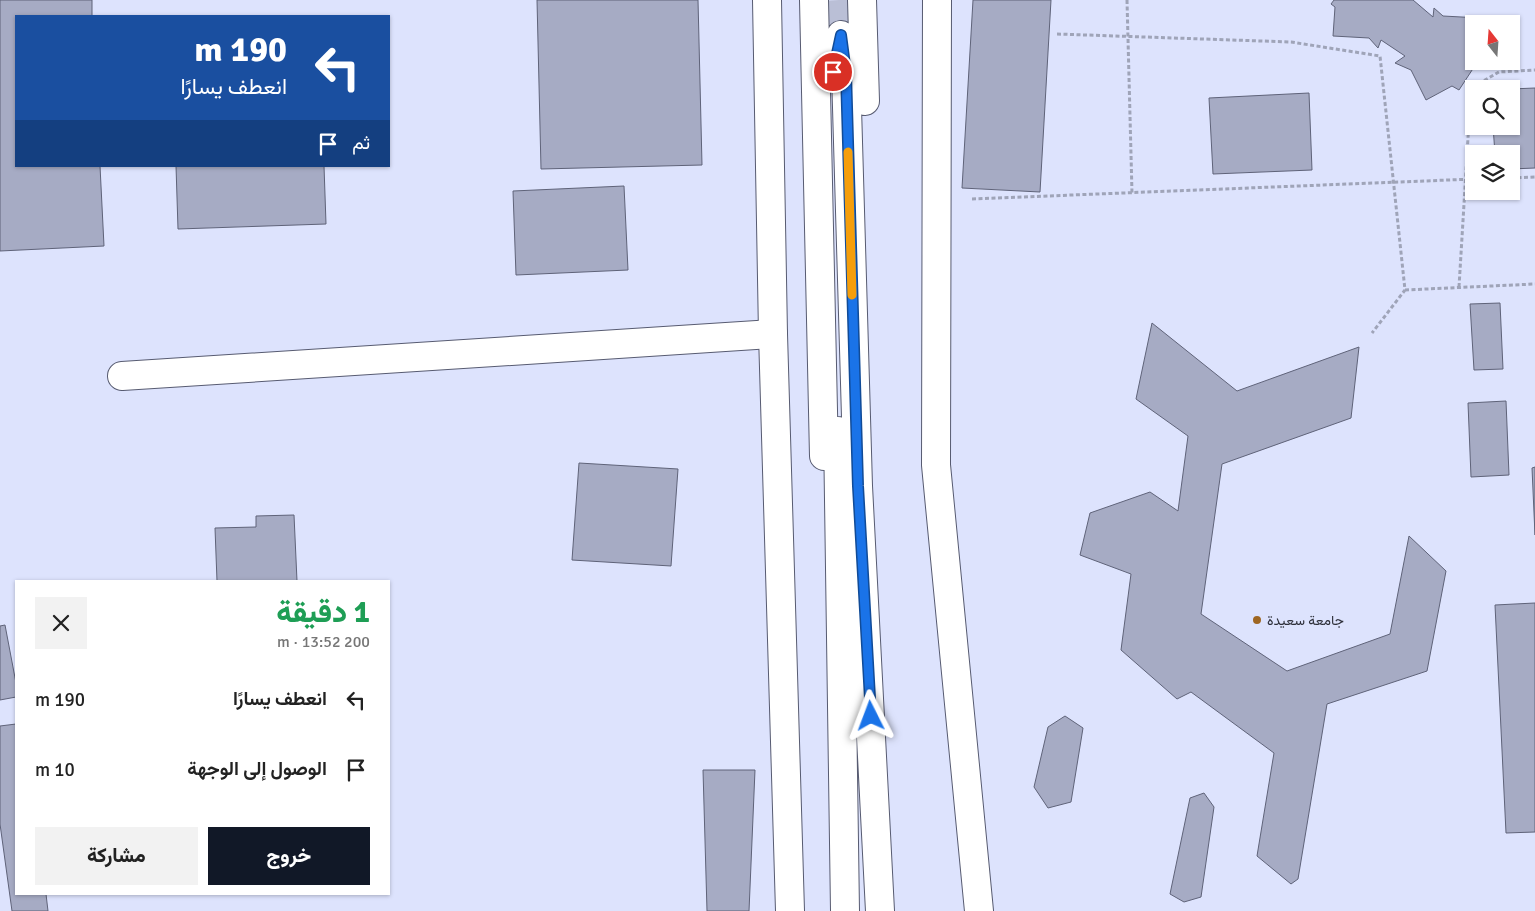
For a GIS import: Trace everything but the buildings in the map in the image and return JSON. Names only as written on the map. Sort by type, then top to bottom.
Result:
[{"type":"main road","points":[[767,0],[773,334],[790,911]]},
{"type":"main road","points":[[814,0],[827,570],[833,710],[843,838]]},
{"type":"main road","points":[[862,0],[875,460],[877,832]]},
{"type":"main road","points":[[937,0],[936,465],[979,911]]},
{"type":"main road","points":[[845,911],[833,72],[841,35],[846,73],[858,486],[880,911]]},
{"type":"main road","points":[[122,376],[773,334]]},
{"type":"path","points":[[1127,0],[1132,193]]},
{"type":"path","points":[[1056,34],[1291,42],[1380,56],[1405,290],[1372,333]]},
{"type":"path","points":[[1467,145],[1470,88],[1499,72],[1535,70]]},
{"type":"path","points":[[1520,178],[1535,177]]},
{"type":"path","points":[[972,199],[1465,180],[1459,287]]},
{"type":"path","points":[[1405,290],[1535,284]]},
{"type":"tunnel","points":[[839,0],[841,35]]},
{"type":"slow traffic","points":[[848,152],[852,295]]},
{"type":"place","name":"جامعة سعيدة","points":[[1257,620]]},
{"type":"route","points":[[833,72],[841,35],[846,73],[858,486],[871,716]]}]
